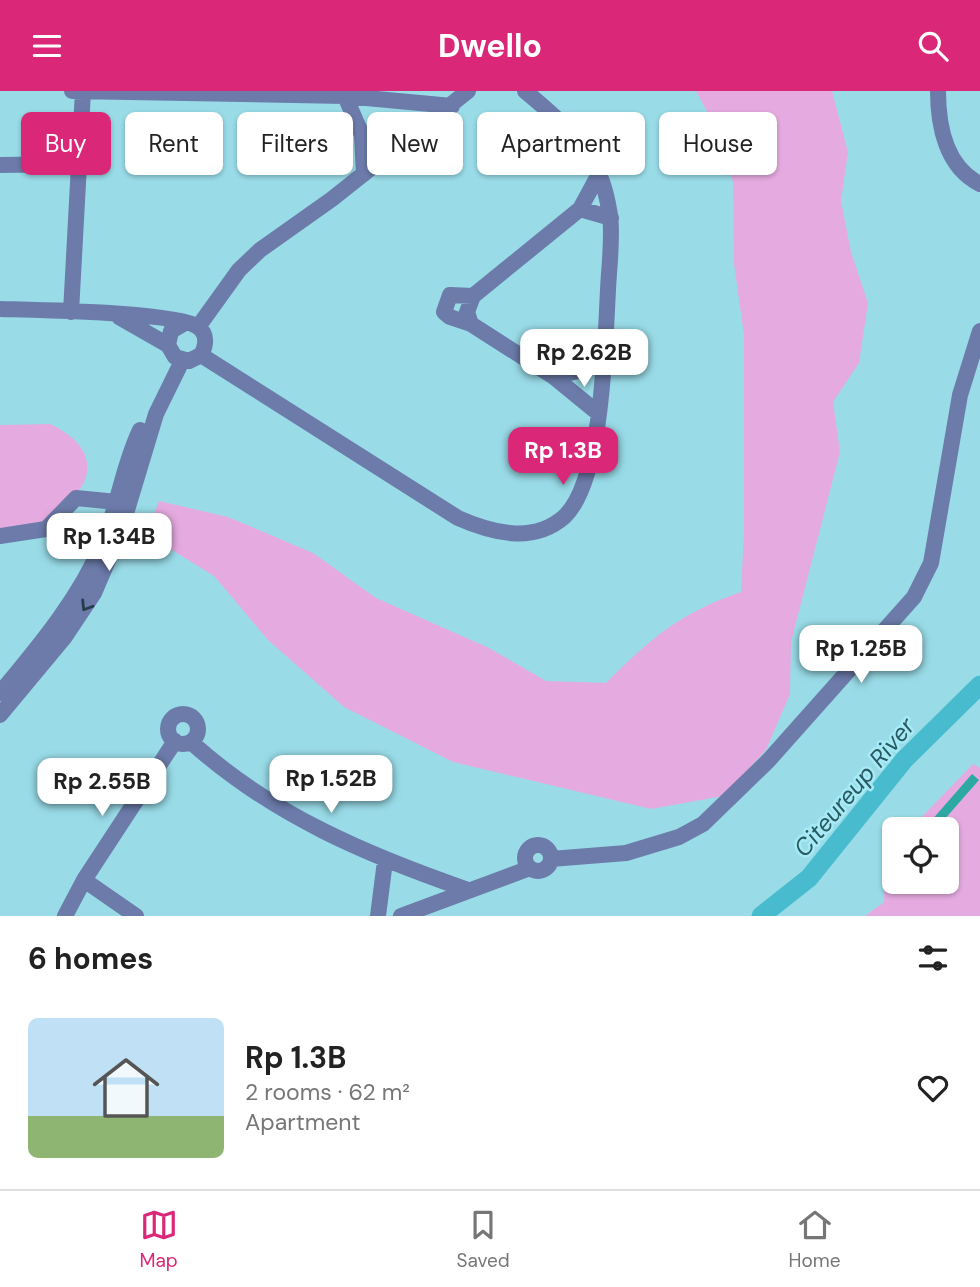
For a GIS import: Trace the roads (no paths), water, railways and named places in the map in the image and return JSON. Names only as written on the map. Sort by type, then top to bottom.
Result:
[{"type":"street","points":[[72,91],[345,94],[452,106]]},
{"type":"street","points":[[82,112],[83,91]]},
{"type":"street","points":[[0,715],[64,638],[94,593],[121,530],[175,354],[171,331],[191,325],[260,250],[364,174],[468,91]]},
{"type":"street","points":[[525,91],[548,112]]},
{"type":"street","points":[[938,91],[941,127],[949,151],[966,176],[980,184]]},
{"type":"street","points":[[345,94],[362,135],[364,174]]},
{"type":"street","points":[[0,165],[21,165]]},
{"type":"street","points":[[71,312],[78,175]]},
{"type":"street","points":[[471,324],[467,312],[473,296],[579,209],[598,175]]},
{"type":"street","points":[[201,355],[435,505],[480,528],[499,532],[540,531],[571,510],[583,488],[598,413],[604,364],[611,218],[599,175]]},
{"type":"street","points":[[579,209],[611,218]]},
{"type":"street","points":[[473,296],[450,295],[444,311],[450,317],[471,324],[554,377],[598,413]]},
{"type":"street","points":[[0,309],[115,315],[191,325],[206,341],[201,355],[195,359],[175,354],[115,315]]},
{"type":"street","points":[[401,916],[530,868],[545,869],[551,859],[626,853],[679,837],[704,824],[768,761],[914,597],[931,563],[960,395],[980,331]]},
{"type":"street","points":[[0,693],[37,650],[92,565],[117,502],[136,437],[175,354]]},
{"type":"street","points":[[554,377],[604,364]]},
{"type":"street","points":[[0,536],[46,529],[76,498],[117,502]]},
{"type":"street","points":[[65,916],[84,880],[183,741],[278,807],[385,861],[468,890]]},
{"type":"street","points":[[378,916],[385,861]]},
{"type":"street","points":[[84,880],[136,916]]},
{"type":"waterway","name":"Citeureup River","points":[[761,916],[809,878],[904,760],[980,685]]}]
